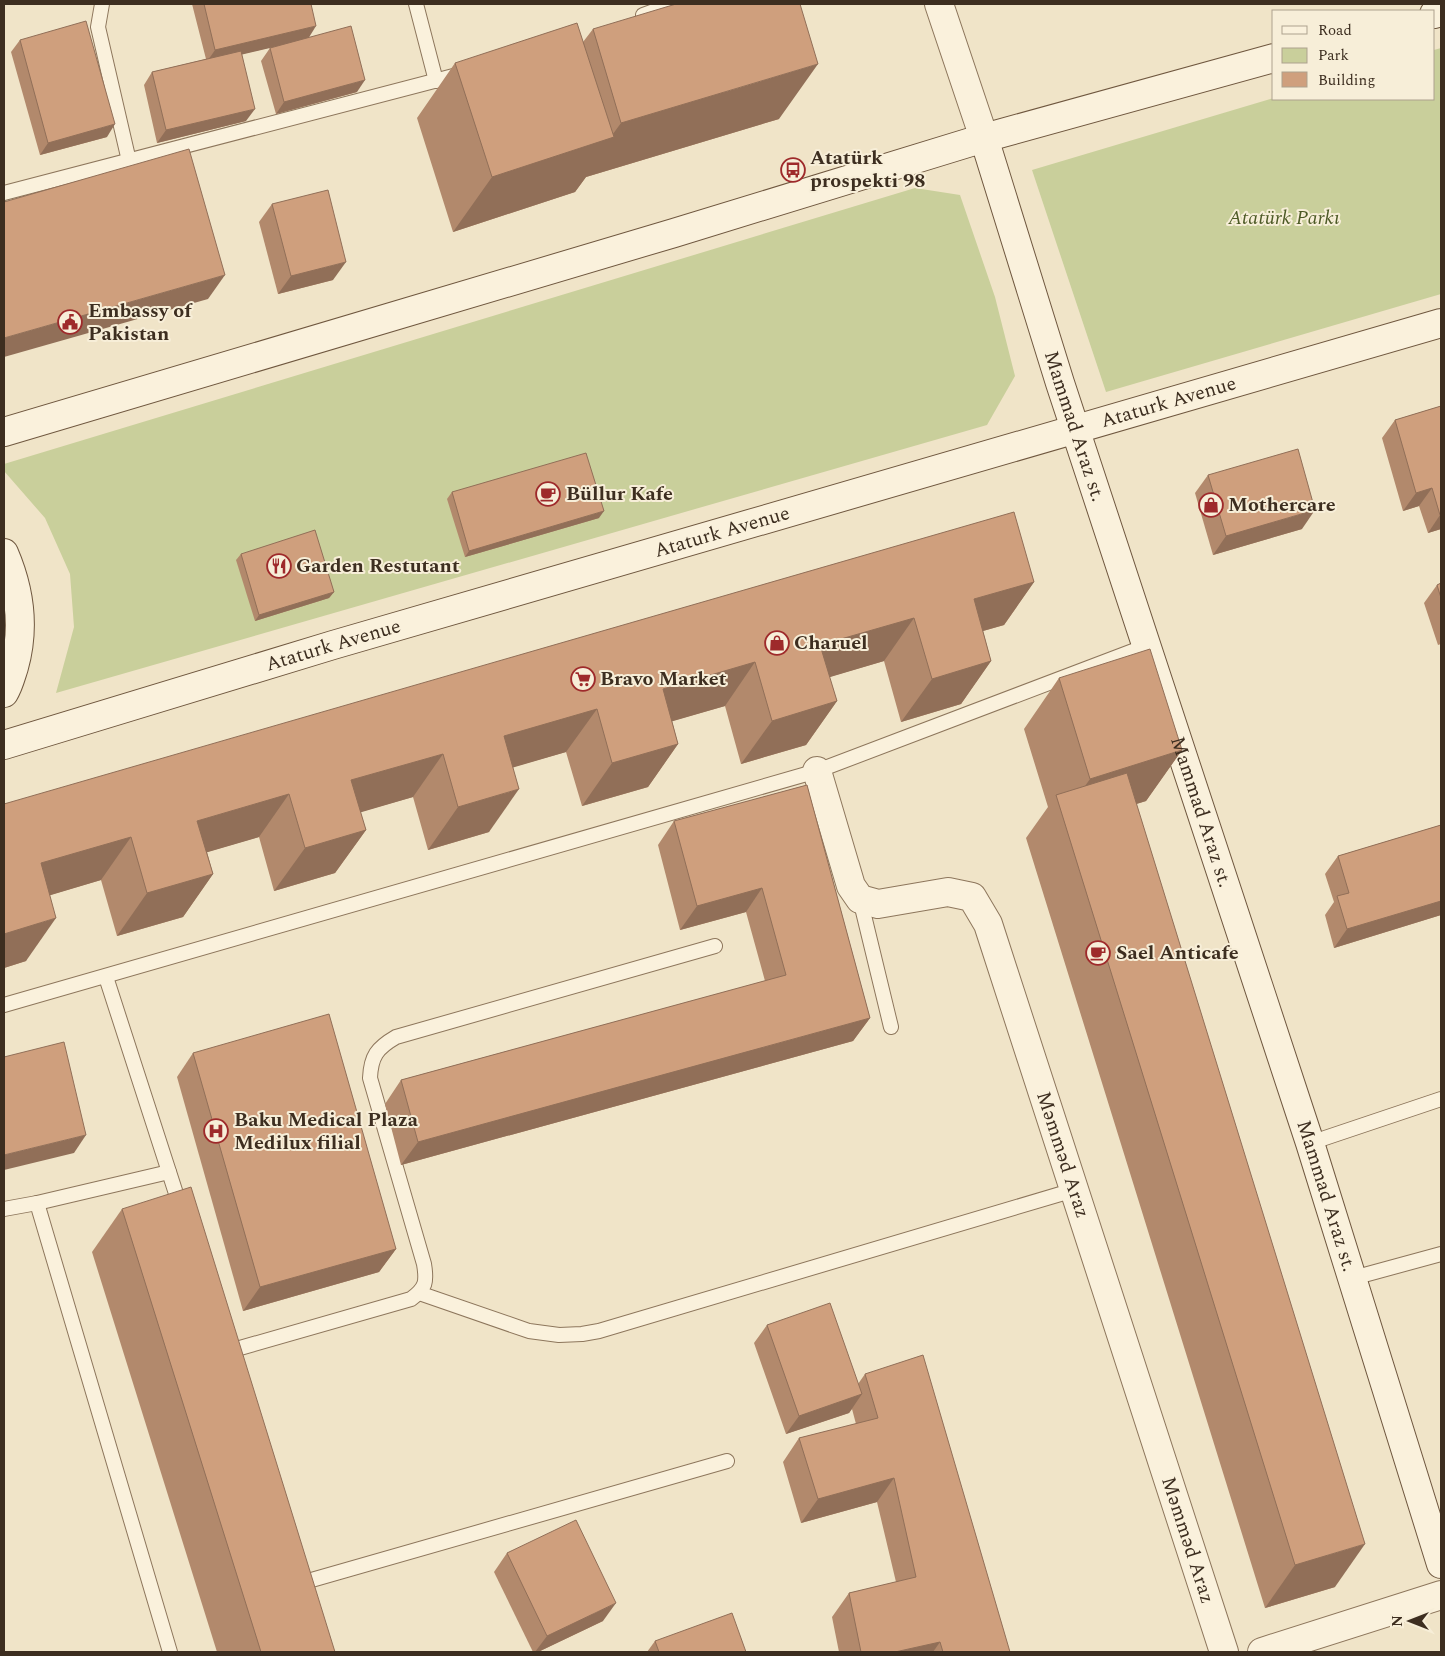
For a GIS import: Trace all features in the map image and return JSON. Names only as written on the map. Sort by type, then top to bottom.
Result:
[{"type":"main road","name":"Mammad Araz st.","points":[[939,4],[984,138],[1075,429],[1310,1143],[1441,1564]]},
{"type":"main road","points":[[4,432],[664,236],[984,138],[1272,59]]},
{"type":"main road","name":"Ataturk Avenue","points":[[4,744],[352,640],[1441,323]]},
{"type":"main road","points":[[4,553],[12,571],[20,606],[20,647],[4,693]]},
{"type":"main road","points":[[817,771],[851,886],[860,899]]},
{"type":"main road","name":"Məmməd Araz","points":[[860,899],[878,904],[948,892],[972,897],[988,924],[1224,1652]]},
{"type":"main road","points":[[1262,1652],[1441,1595]]},
{"type":"lane","points":[[102,4],[98,27],[129,161]]},
{"type":"lane","points":[[416,4],[436,82]]},
{"type":"lane","points":[[627,21],[673,4]]},
{"type":"lane","points":[[4,193],[436,82],[472,71]]},
{"type":"lane","points":[[4,1005],[817,771],[1146,646]]},
{"type":"lane","points":[[860,899],[891,1027]]},
{"type":"lane","points":[[226,1351],[411,1298],[425,1286],[426,1274],[424,1264],[370,1078],[371,1062],[376,1052],[387,1042],[396,1037],[715,946]]},
{"type":"lane","points":[[106,977],[184,1219]]},
{"type":"lane","points":[[1310,1143],[1441,1099]]},
{"type":"lane","points":[[4,1209],[169,1172]]},
{"type":"lane","points":[[419,1293],[529,1331],[559,1335],[599,1332],[1074,1190]]},
{"type":"lane","points":[[37,1203],[170,1652]]},
{"type":"lane","points":[[1353,1278],[1441,1254]]},
{"type":"lane","points":[[301,1583],[728,1460]]},
{"type":"green space","name":"Atatürk Parkı","points":[[1441,48],[1441,294],[1106,392],[1032,170],[1272,99],[1435,100],[1435,50]]},
{"type":"green space","points":[[915,188],[960,195],[995,297],[1015,376],[987,425],[56,693],[74,627],[70,574],[45,518],[4,471],[4,464]]},
{"type":"building","points":[[204,4],[311,4],[316,26],[215,50]]},
{"type":"building","points":[[676,4],[800,4],[818,64],[621,123],[593,29]]},
{"type":"building","points":[[86,21],[115,124],[48,143],[20,40]]},
{"type":"building","points":[[577,23],[614,137],[492,177],[455,63]]},
{"type":"building","points":[[351,26],[365,80],[284,102],[270,48]]},
{"type":"building","points":[[241,51],[255,109],[166,130],[152,72]]},
{"type":"building","points":[[189,149],[225,275],[4,338],[4,202]]},
{"type":"building","points":[[328,190],[346,262],[291,276],[272,204]]},
{"type":"building","points":[[1441,406],[1440,515],[1432,488],[1416,493],[1395,420]]},
{"type":"building","points":[[1298,449],[1315,510],[1226,536],[1208,475]]},
{"type":"building","points":[[586,453],[604,511],[469,551],[452,492]]},
{"type":"building","points":[[1014,512],[1034,582],[974,599],[991,661],[932,679],[914,618],[820,645],[837,701],[772,721],[755,662],[663,689],[678,744],[612,763],[597,709],[504,736],[519,789],[458,807],[443,754],[351,780],[366,830],[305,848],[289,794],[197,821],[213,874],[147,893],[131,837],[41,863],[56,918],[4,934],[4,804]]},
{"type":"building","points":[[315,530],[334,592],[259,615],[241,554]]},
{"type":"building","points":[[1441,583],[1441,598],[1437,585]]},
{"type":"building","points":[[1150,649],[1182,750],[1090,779],[1059,678]]},
{"type":"building","points":[[1127,773],[1365,1544],[1295,1565],[1056,795]]},
{"type":"building","points":[[807,785],[870,1018],[418,1142],[401,1080],[786,975],[762,888],[697,906],[674,821]]},
{"type":"building","points":[[1441,825],[1441,901],[1347,929],[1337,896],[1349,893],[1338,856]]},
{"type":"building","points":[[329,1014],[396,1249],[260,1287],[193,1053]]},
{"type":"building","points":[[64,1042],[86,1135],[4,1155],[4,1057]]},
{"type":"building","points":[[191,1187],[335,1652],[261,1652],[122,1209]]},
{"type":"building","points":[[830,1303],[862,1394],[799,1416],[767,1325]]},
{"type":"building","points":[[923,1355],[1010,1652],[943,1652],[940,1642],[895,1652],[861,1652],[849,1593],[916,1577],[894,1478],[818,1499],[799,1438],[878,1418],[865,1374]]},
{"type":"building","points":[[576,1520],[616,1603],[547,1636],[507,1553]]},
{"type":"building","points":[[732,1613],[746,1652],[659,1652],[655,1641]]},
{"type":"place","name":"Atatürk prospekti 98","points":[[793,170]]},
{"type":"place","name":"Embassy of Pakistan","points":[[70,322]]},
{"type":"place","name":"Büllur Kafe","points":[[548,494]]},
{"type":"place","name":"Mothercare","points":[[1211,505]]},
{"type":"place","name":"Garden Restutant","points":[[279,566]]},
{"type":"place","name":"Charuel","points":[[777,643]]},
{"type":"place","name":"Bravo Market","points":[[583,679]]},
{"type":"place","name":"Sael Anticafe","points":[[1098,953]]},
{"type":"place","name":"Baku Medical Plaza Medilux filial","points":[[216,1131]]}]
